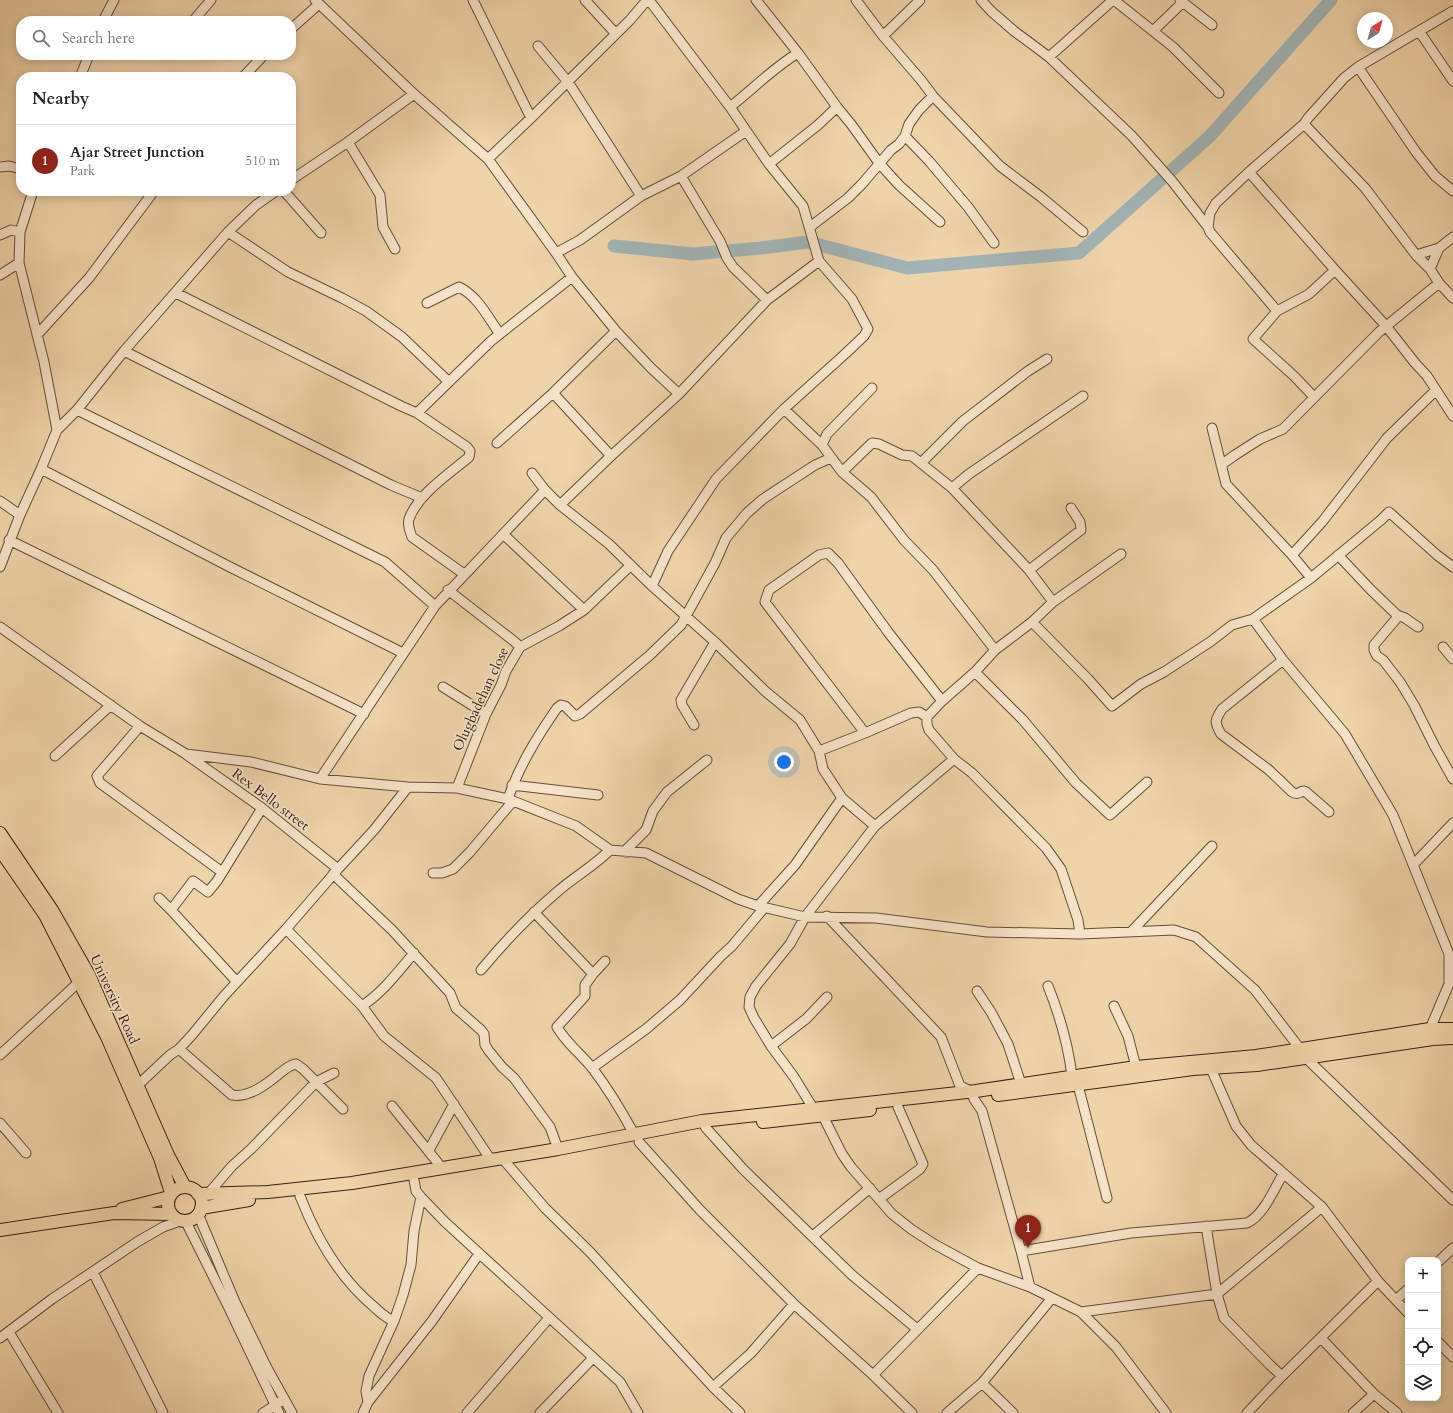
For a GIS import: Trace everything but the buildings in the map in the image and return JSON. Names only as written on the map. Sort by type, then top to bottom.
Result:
[{"type":"main road","name":"University Road","points":[[0,833],[52,910],[90,975],[168,1155],[185,1187]]},
{"type":"main road","name":"University Road","points":[[0,850],[45,915],[107,1037],[160,1158],[170,1195]]},
{"type":"main road","points":[[114,1213],[170,1195],[179,1188],[185,1187],[203,1194],[268,1192],[352,1183],[442,1168],[500,1161],[704,1125],[813,1108],[972,1095],[1021,1084],[1075,1080],[1136,1067],[1209,1064],[1257,1065],[1303,1054],[1430,1029],[1453,1029]]},
{"type":"main road","points":[[1303,1054],[1453,1038]]},
{"type":"main road","points":[[704,1125],[823,1116],[898,1107],[1075,1080],[1209,1064]]},
{"type":"main road","points":[[0,1230],[114,1213],[191,1220],[200,1211],[241,1200],[300,1196],[353,1190],[414,1180],[558,1149],[637,1138]]},
{"type":"main road","points":[[200,1211],[201,1198],[203,1194]]},
{"type":"main road","points":[[170,1195],[167,1203],[179,1218]]},
{"type":"street","points":[[106,16],[114,0]]},
{"type":"street","points":[[197,16],[211,0]]},
{"type":"street","points":[[473,0],[531,118]]},
{"type":"street","points":[[585,0],[616,34]]},
{"type":"street","points":[[488,159],[568,82],[648,0],[730,107],[769,164],[803,206],[819,261],[852,299],[868,329],[864,336],[784,409],[716,479],[668,551],[652,586]]},
{"type":"street","points":[[756,0],[798,53],[879,163],[899,185],[940,222]]},
{"type":"street","points":[[856,0],[883,36],[933,96],[1000,166],[1041,197],[1083,232]]},
{"type":"street","points":[[883,36],[920,0]]},
{"type":"street","points":[[981,0],[1014,31],[1049,57],[1132,136],[1172,181],[1208,227],[1210,232],[1277,311]]},
{"type":"street","points":[[1049,57],[1114,0],[1173,47],[1219,93]]},
{"type":"street","points":[[296,24],[317,2],[414,94],[488,159],[572,277],[616,331],[651,368],[679,394]]},
{"type":"street","points":[[1153,31],[1181,2],[1212,26]]},
{"type":"street","points":[[1208,227],[1210,213],[1216,203],[1304,124],[1344,78],[1358,67],[1453,11]]},
{"type":"street","points":[[1419,31],[1453,81]]},
{"type":"street","points":[[538,46],[568,82],[641,196]]},
{"type":"street","points":[[730,107],[746,95],[783,62],[798,53]]},
{"type":"street","points":[[82,72],[87,60]]},
{"type":"street","points":[[249,72],[259,60]]},
{"type":"street","points":[[1358,67],[1421,158],[1435,176],[1453,191]]},
{"type":"street","points":[[296,177],[348,142],[414,94]]},
{"type":"street","points":[[810,227],[848,198],[862,184],[891,150],[899,144],[905,136],[909,124],[919,110],[933,96]]},
{"type":"street","points":[[769,164],[818,125],[837,107]]},
{"type":"street","points":[[1304,124],[1365,188],[1416,255],[1430,269],[1439,283],[1453,298]]},
{"type":"street","points":[[556,253],[580,240],[641,196],[681,176],[746,131]]},
{"type":"street","points":[[905,136],[926,157],[968,207],[994,243]]},
{"type":"street","points":[[348,142],[380,195],[383,227],[395,249]]},
{"type":"street","points":[[0,167],[16,167]]},
{"type":"street","points":[[1249,172],[1386,326],[1427,376],[1453,416]]},
{"type":"street","points":[[681,176],[720,241],[727,258],[733,267],[767,300]]},
{"type":"street","points":[[31,196],[20,232],[19,263],[37,335],[57,430]]},
{"type":"street","points":[[37,335],[88,278],[150,196]]},
{"type":"street","points":[[0,567],[20,515],[57,430],[77,410],[124,351],[228,232],[256,205],[269,196]]},
{"type":"street","points":[[288,196],[321,233]]},
{"type":"street","points":[[0,235],[11,230],[20,232]]},
{"type":"street","points":[[228,232],[288,272],[366,311],[402,337],[449,382]]},
{"type":"street","points":[[1416,255],[1439,248],[1453,237]]},
{"type":"street","points":[[1430,269],[1439,248]]},
{"type":"street","points":[[560,505],[679,394],[767,300],[819,261]]},
{"type":"street","points":[[0,275],[19,263]]},
{"type":"street","points":[[1314,396],[1253,339],[1277,311],[1309,294],[1335,270]]},
{"type":"street","points":[[418,413],[500,334],[572,277]]},
{"type":"street","points":[[1221,466],[1234,455],[1260,439],[1284,429],[1314,396],[1386,326],[1439,283]]},
{"type":"street","points":[[428,303],[459,287],[467,291],[473,297],[500,334]]},
{"type":"street","points":[[176,293],[401,406],[418,413],[467,447],[470,451],[469,457],[422,498],[409,520],[408,528],[412,537],[464,574]]},
{"type":"street","points":[[497,443],[553,392],[616,331]]},
{"type":"street","points":[[124,351],[392,485],[422,498]]},
{"type":"street","points":[[921,463],[963,421],[1028,371],[1047,359]]},
{"type":"street","points":[[822,444],[827,434],[872,388]]},
{"type":"street","points":[[1292,555],[1322,522],[1387,438],[1436,390]]},
{"type":"street","points":[[553,392],[611,456]]},
{"type":"street","points":[[952,488],[969,474],[1083,396]]},
{"type":"street","points":[[784,409],[822,444],[842,472],[871,498],[904,540],[933,570],[995,650]]},
{"type":"street","points":[[77,410],[385,562],[435,606]]},
{"type":"street","points":[[1212,428],[1226,484],[1292,555],[1311,578]]},
{"type":"street","points":[[842,472],[872,443],[902,455],[912,456],[952,488],[1029,570],[1053,602]]},
{"type":"street","points":[[433,873],[442,873],[453,869],[470,852],[510,800],[512,785],[534,742],[557,708],[561,704],[575,716],[580,714],[650,655],[681,625],[726,538],[747,513],[763,499],[815,465],[831,458]]},
{"type":"street","points":[[41,469],[230,568],[403,653]]},
{"type":"street","points":[[532,473],[545,490],[560,505],[609,544],[652,586],[715,642],[765,691],[800,720],[819,751],[823,769],[842,798],[875,826]]},
{"type":"street","points":[[320,779],[435,606],[448,590],[504,534],[545,490]]},
{"type":"street","points":[[0,501],[20,515]]},
{"type":"street","points":[[1029,570],[1081,530],[1080,522],[1071,508]]},
{"type":"street","points":[[1032,622],[1088,679],[1112,706],[1141,684],[1169,669],[1210,642],[1232,625],[1254,619],[1311,578],[1389,512],[1437,555],[1453,567]]},
{"type":"street","points":[[504,534],[584,610]]},
{"type":"street","points":[[10,540],[364,714]]},
{"type":"street","points":[[865,733],[765,602],[769,590],[819,555],[828,553],[838,563],[888,632],[942,701]]},
{"type":"street","points":[[1080,934],[1078,920],[1061,869],[1046,848],[972,773],[954,759],[929,730],[927,717],[942,701],[975,672],[995,650],[1032,622],[1053,602],[1121,554]]},
{"type":"street","points":[[1338,555],[1396,614],[1418,627]]},
{"type":"street","name":"Olugbadehan close","points":[[457,788],[486,714],[501,685],[506,671],[520,648],[584,610],[631,565]]},
{"type":"street","points":[[448,590],[515,642],[520,648]]},
{"type":"street","points":[[1396,614],[1396,619],[1374,645],[1374,650],[1377,656],[1383,660],[1404,688],[1453,779]]},
{"type":"street","points":[[1254,619],[1283,660],[1345,734],[1393,815],[1449,954],[1449,984],[1430,1029]]},
{"type":"street","name":"Rex Bello street","points":[[0,627],[140,726],[186,754],[262,808],[335,872],[414,953],[450,994],[456,1008],[481,1030],[484,1034],[485,1045],[489,1051],[502,1067],[514,1078],[550,1126],[558,1149]]},
{"type":"street","points":[[694,725],[682,705],[682,700],[715,642]]},
{"type":"street","points":[[1444,647],[1453,659]]},
{"type":"street","points":[[1283,660],[1222,709],[1216,717],[1216,726],[1221,734],[1269,770],[1292,792],[1296,794],[1304,791],[1306,792],[1329,812]]},
{"type":"street","points":[[975,672],[1023,720],[1076,783],[1110,815],[1147,782]]},
{"type":"street","points":[[443,687],[486,714]]},
{"type":"street","points":[[55,756],[111,705]]},
{"type":"street","points":[[819,751],[911,713],[919,712],[927,717]]},
{"type":"street","points":[[140,726],[97,776],[100,783],[222,872]]},
{"type":"street","points":[[186,754],[252,762],[320,779],[408,787],[457,788],[510,800],[576,826],[610,850],[646,853],[738,899],[761,907],[805,917],[827,916],[876,918],[987,932],[1080,934],[1174,930],[1196,937],[1255,990],[1303,1054],[1453,1200]]},
{"type":"street","points":[[813,1108],[754,1018],[750,1007],[750,997],[756,986],[790,944],[805,917],[875,826],[954,759]]},
{"type":"street","points":[[626,852],[627,849],[646,830],[653,811],[667,792],[707,760]]},
{"type":"street","points":[[512,785],[598,795]]},
{"type":"street","points":[[138,1085],[170,1055],[179,1049],[237,982],[374,830],[408,787]]},
{"type":"street","points":[[592,1068],[646,1029],[680,1000],[732,946],[794,866],[842,798]]},
{"type":"street","points":[[171,910],[193,881],[208,892],[217,881],[262,808]]},
{"type":"street","points":[[1414,864],[1453,824]]},
{"type":"street","points":[[1131,932],[1212,846]]},
{"type":"street","points":[[481,970],[506,940],[534,912],[584,871],[596,864],[610,850]]},
{"type":"street","points":[[159,898],[237,982]]},
{"type":"street","points":[[534,912],[593,974]]},
{"type":"street","points":[[827,916],[941,1037],[960,1086],[972,1095],[982,1111],[1030,1287]]},
{"type":"street","points":[[286,929],[362,1006],[384,1036],[436,1078],[454,1104],[500,1161],[590,1252],[736,1412]]},
{"type":"street","points":[[362,1006],[375,997],[414,953]]},
{"type":"street","points":[[605,961],[585,985],[585,996],[557,1027],[568,1042],[592,1068],[612,1096],[637,1138],[700,1210],[794,1304],[873,1375],[912,1413]]},
{"type":"street","points":[[0,1055],[79,982]]},
{"type":"street","points":[[1048,986],[1058,1011],[1069,1050],[1075,1080],[1107,1198]]},
{"type":"street","points":[[977,991],[991,1012],[1008,1044],[1021,1084]]},
{"type":"street","points":[[771,1046],[806,1020],[827,997]]},
{"type":"street","points":[[1114,1006],[1128,1036],[1136,1067]]},
{"type":"street","points":[[179,1049],[232,1095],[240,1096],[247,1094],[267,1083],[290,1065],[296,1064],[343,1109]]},
{"type":"street","points":[[1209,1064],[1236,1126],[1251,1145],[1322,1207],[1378,1280],[1405,1310]]},
{"type":"street","points":[[203,1194],[232,1166],[252,1150],[316,1082],[334,1073]]},
{"type":"street","points":[[429,1150],[454,1104]]},
{"type":"street","points":[[392,1106],[442,1168]]},
{"type":"street","points":[[879,1199],[920,1169],[923,1164],[898,1107]]},
{"type":"street","points":[[823,1116],[842,1154],[892,1214],[934,1244],[978,1268],[1030,1287],[1081,1312],[1116,1347],[1166,1413]]},
{"type":"street","points":[[0,1123],[26,1153]]},
{"type":"street","points":[[704,1125],[743,1169],[852,1275],[917,1329]]},
{"type":"street","points":[[1021,1251],[1131,1233],[1248,1223],[1260,1213],[1283,1174]]},
{"type":"street","points":[[414,1180],[416,1191],[421,1197],[479,1254],[620,1382],[638,1413]]},
{"type":"street","points":[[813,1236],[870,1188]]},
{"type":"street","points":[[300,1196],[321,1242],[338,1269],[360,1294],[388,1319],[394,1321]]},
{"type":"street","points":[[368,1402],[366,1391],[369,1376],[394,1321],[411,1265],[414,1231],[421,1197]]},
{"type":"street","points":[[1081,1312],[1217,1294],[1322,1207]]},
{"type":"street","points":[[200,1211],[236,1302],[292,1413]]},
{"type":"street","points":[[0,1338],[52,1299],[153,1232],[179,1218],[188,1226],[277,1409]]},
{"type":"street","points":[[1206,1226],[1217,1294],[1224,1318],[1254,1350],[1282,1376]]},
{"type":"street","points":[[1441,1259],[1453,1248]]},
{"type":"street","points":[[363,1413],[368,1402],[432,1320],[479,1254]]},
{"type":"street","points":[[873,1375],[978,1268]]},
{"type":"street","points":[[94,1272],[163,1413]]},
{"type":"street","points":[[1247,1413],[1378,1280]]},
{"type":"street","points":[[1396,1300],[1405,1292]]},
{"type":"street","points":[[947,1413],[982,1383],[1052,1298]]},
{"type":"street","points":[[713,1387],[751,1353],[794,1304]]},
{"type":"street","points":[[467,1413],[549,1318]]},
{"type":"street","points":[[9,1332],[58,1413]]},
{"type":"street","points":[[1321,1338],[1374,1394],[1397,1413]]},
{"type":"street","points":[[1441,1345],[1453,1357]]},
{"type":"street","points":[[540,1413],[593,1358]]},
{"type":"street","points":[[982,1383],[1013,1413]]},
{"type":"street","points":[[1353,1413],[1374,1394]]},
{"type":"street","points":[[263,1413],[277,1409],[284,1398]]},
{"type":"waterway","points":[[614,246],[693,254],[808,242],[907,268],[1079,253],[1210,136],[1331,0]]},
{"type":"place","name":"Ajar Street Junction","points":[[1028,1248]]}]
